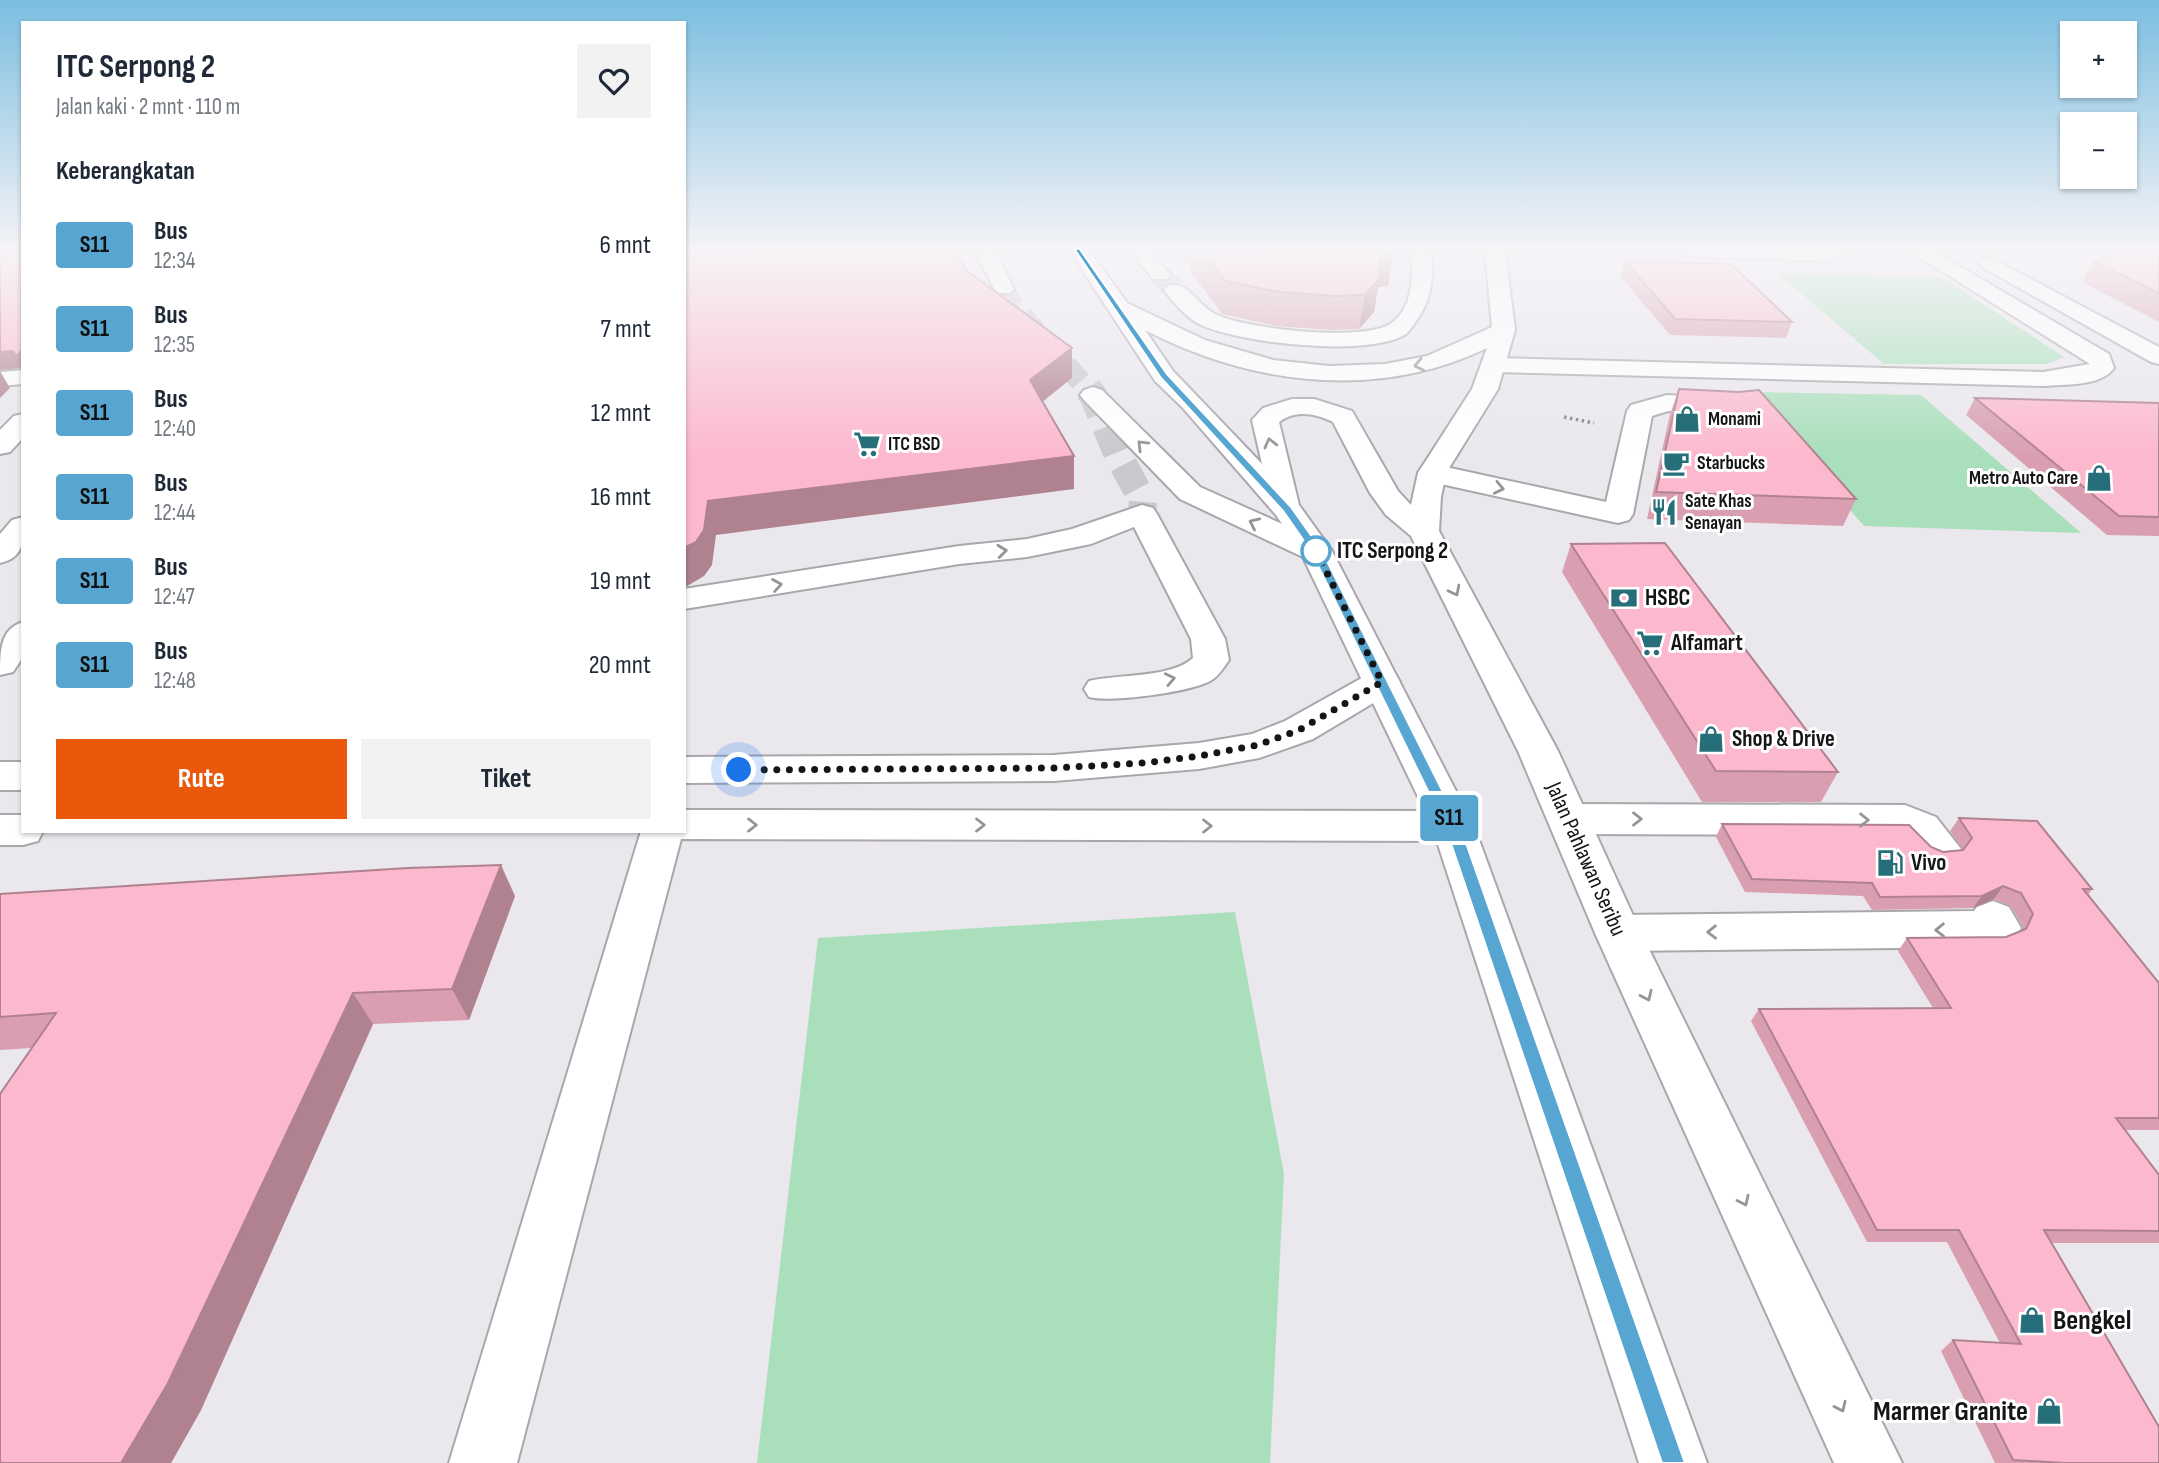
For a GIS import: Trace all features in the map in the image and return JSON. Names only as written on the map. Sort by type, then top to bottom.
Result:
[{"type":"main road","points":[[1126,318],[1164,376],[1287,509],[1316,551],[1453,826],[1673,1463]]},
{"type":"main road","points":[[1140,318],[1223,355],[1273,366],[1343,373],[1397,370],[1433,362],[1504,330]]},
{"type":"main road","points":[[1206,318],[1243,332],[1328,338],[1368,336],[1398,329],[1407,318]]},
{"type":"main road","points":[[1424,531],[1426,497],[1433,473],[1471,414],[1494,365],[1504,330],[1503,318]]},
{"type":"main road","points":[[1494,365],[2043,379],[2088,374],[2102,368],[2101,359],[2033,318]]},
{"type":"main road","points":[[2089,318],[2159,357]]},
{"type":"main road","points":[[1433,473],[1618,514],[1640,411],[1667,404],[1733,410],[1702,370]]},
{"type":"main road","points":[[0,379],[21,377]]},
{"type":"main road","points":[[1093,395],[1190,493],[1316,551]]},
{"type":"main road","points":[[1287,509],[1265,420],[1275,410],[1319,408],[1343,417],[1385,493],[1397,509],[1424,531]]},
{"type":"main road","points":[[0,446],[21,424]]},
{"type":"main road","points":[[686,599],[959,555],[1027,548],[1080,537],[1143,514],[1208,639],[1211,660],[1198,673],[1166,681],[1102,689]]},
{"type":"main road","points":[[0,554],[21,528]]},
{"type":"main road","name":"Jalan Pahlawan Seribu","points":[[1424,531],[1538,751],[1618,933],[1868,1463]]},
{"type":"main road","points":[[0,664],[21,635]]},
{"type":"main road","points":[[686,771],[1054,768],[1144,763],[1258,745],[1299,730],[1382,682]]},
{"type":"main road","points":[[1054,768],[1074,825]]},
{"type":"main road","points":[[0,776],[21,776]]},
{"type":"main road","points":[[1569,819],[1905,820],[1917,823],[1939,849]]},
{"type":"main road","points":[[686,825],[1453,826]]},
{"type":"main road","points":[[0,830],[21,830]]},
{"type":"main road","points":[[483,1463],[662,833]]},
{"type":"main road","points":[[1618,933],[1998,928],[1993,919]]},
{"type":"green space","points":[[1830,318],[2005,318],[2064,357],[2047,364],[1884,364]]},
{"type":"green space","points":[[1747,392],[1921,395],[2081,533],[1864,526]]},
{"type":"green space","points":[[1235,912],[1284,1174],[1270,1463],[757,1463],[818,938]]},
{"type":"building","points":[[0,318],[21,318],[21,351],[16,356],[13,351],[0,352]]},
{"type":"building","name":"ITC BSD","points":[[686,318],[1032,318],[1072,348],[1030,380],[1074,456],[708,501],[704,530],[696,542],[686,547]]},
{"type":"building","points":[[1788,318],[1792,322],[1675,319]]},
{"type":"building","points":[[1679,389],[1739,392],[1759,390],[1856,499],[1656,492]]},
{"type":"building","name":"Metro Auto Care","points":[[1975,398],[2159,403],[2159,517],[2119,516]]},
{"type":"building","points":[[1665,543],[1838,772],[1716,771],[1571,544]]},
{"type":"building","points":[[1959,818],[2037,821],[2092,889],[2083,889],[2159,983],[2159,1118],[2116,1118],[2159,1175],[2159,1231],[2044,1230],[2159,1427],[2159,1463],[2013,1460],[1953,1340],[2021,1344],[1959,1230],[1877,1230],[1759,1009],[1951,1008],[1907,938],[2006,937],[2026,929],[2033,914],[2021,893],[2003,886],[1982,896],[1880,897],[1872,883],[1752,879],[1722,824],[1909,825],[1931,847],[1943,852],[1963,850],[1972,838]]},
{"type":"building","points":[[501,865],[452,989],[353,993],[168,1383],[121,1463],[0,1463],[0,1094],[56,1013],[0,1017],[0,894],[408,868]]},
{"type":"tunnel","points":[[1024,318],[1089,391]]},
{"type":"tunnel","points":[[1088,389],[1118,455],[1143,501],[1142,514]]},
{"type":"bus line","name":"S11","points":[[1126,318],[1164,376],[1191,402],[1287,509],[1316,551],[1426,768],[1453,826],[1673,1463]]},
{"type":"place","name":"Monami","points":[[1687,419]]},
{"type":"place","name":"ITC BSD","points":[[867,444]]},
{"type":"place","name":"Starbucks","points":[[1676,463]]},
{"type":"place","name":"Metro Auto Care","points":[[2099,478]]},
{"type":"place","name":"Sate Khas Senayan","points":[[1664,512]]},
{"type":"place","name":"ITC Serpong 2","points":[[1316,551]]},
{"type":"place","name":"HSBC","points":[[1624,598]]},
{"type":"place","name":"Alfamart","points":[[1650,643]]},
{"type":"place","name":"Shop & Drive","points":[[1711,739]]},
{"type":"place","name":"Vivo","points":[[1890,863]]},
{"type":"place","name":"Bengkel","points":[[2032,1320]]},
{"type":"place","name":"Marmer Granite","points":[[2049,1411]]},
{"type":"route","points":[[739,770],[1054,768],[1144,763],[1258,745],[1299,730],[1382,682],[1316,551]]}]
